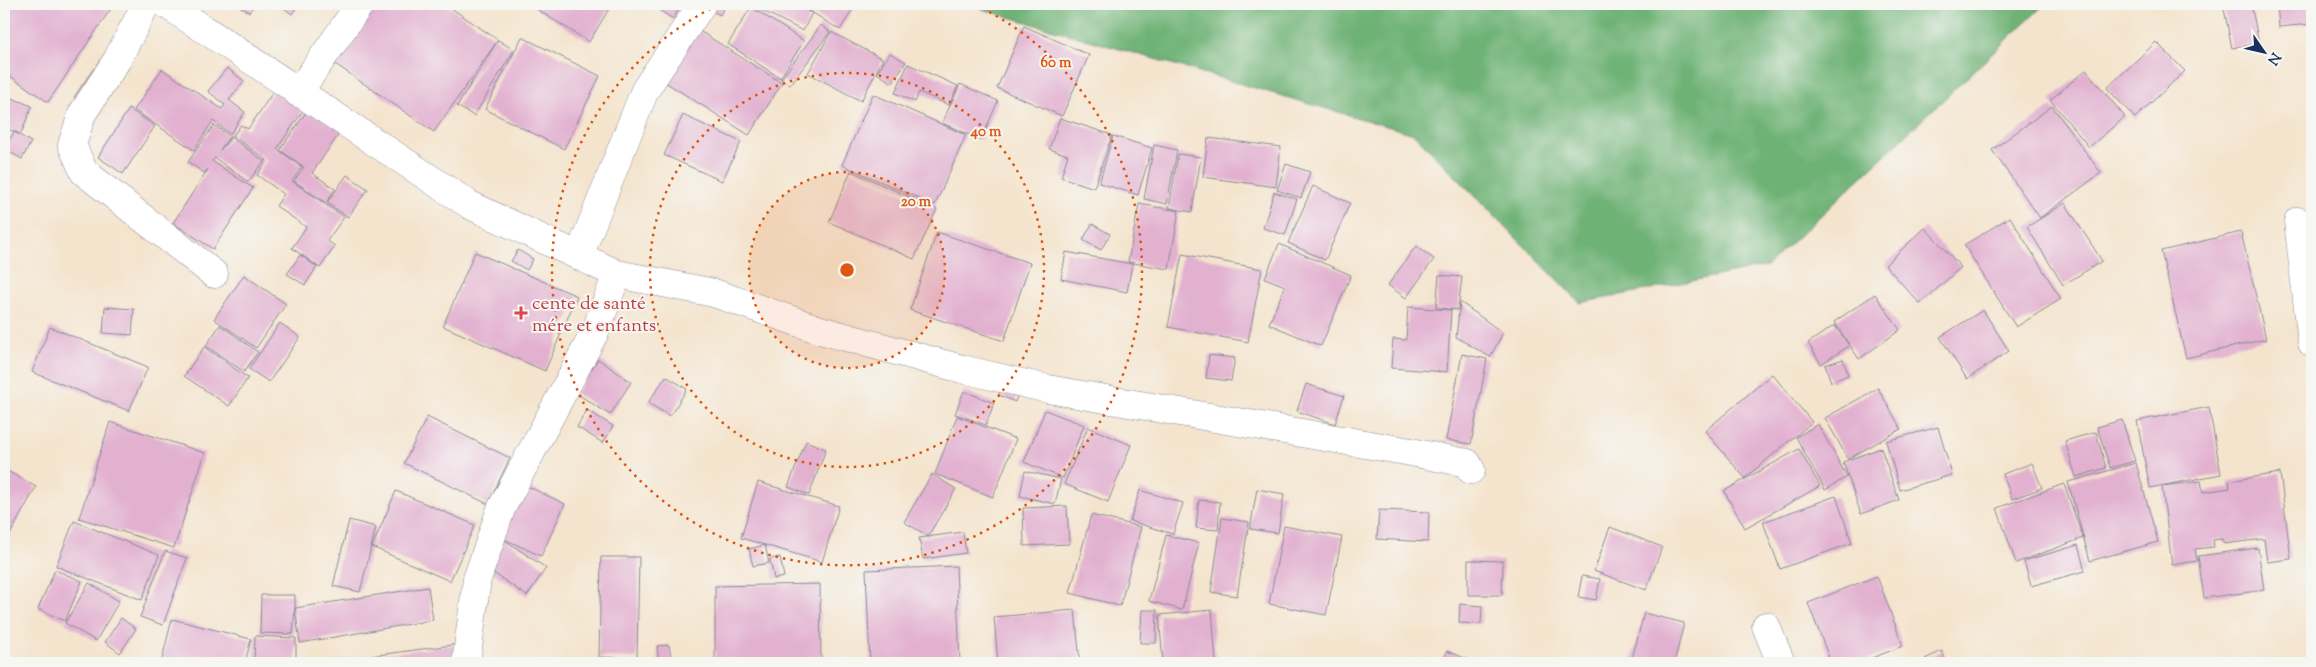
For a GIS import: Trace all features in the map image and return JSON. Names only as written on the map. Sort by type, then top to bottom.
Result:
[{"type":"street","points":[[146,4],[117,60],[82,114],[72,145],[84,172],[214,274]]},
{"type":"street","points":[[166,4],[470,205],[617,274],[714,293],[820,330],[962,369],[1048,389],[1411,452],[1467,463],[1472,470]]},
{"type":"street","points":[[298,93],[360,4]]},
{"type":"street","points":[[579,256],[644,90],[702,4]]},
{"type":"street","points":[[2298,221],[2312,343]]},
{"type":"street","points":[[466,663],[478,579],[500,509],[596,330],[617,274]]},
{"type":"street","points":[[1766,626],[1781,663]]},
{"type":"green space","points":[[964,4],[2045,4],[1767,266],[1580,303],[1414,134]]},
{"type":"building","points":[[4,4],[114,4],[48,102],[4,72]]},
{"type":"building","points":[[236,4],[255,4],[249,12]]},
{"type":"building","points":[[278,4],[299,4],[292,14]]},
{"type":"building","points":[[366,4],[445,4],[498,40],[434,132],[328,59]]},
{"type":"building","points":[[537,4],[612,4],[589,42],[535,8]]},
{"type":"building","points":[[650,4],[682,4],[673,19]]},
{"type":"building","points":[[699,4],[726,4],[720,15]]},
{"type":"building","points":[[749,4],[793,4],[812,13],[803,31]]},
{"type":"building","points":[[799,4],[856,4],[840,30]]},
{"type":"building","points":[[2223,4],[2251,4],[2259,43],[2232,48]]},
{"type":"building","points":[[2277,4],[2312,4],[2312,24],[2279,27]]},
{"type":"building","points":[[751,7],[804,41],[780,78],[728,44]]},
{"type":"building","points":[[687,23],[782,83],[749,135],[654,75]]},
{"type":"building","points":[[821,25],[830,32],[790,85],[781,79]]},
{"type":"building","points":[[1024,26],[1089,55],[1062,116],[997,88]]},
{"type":"building","points":[[831,32],[883,59],[861,101],[808,73]]},
{"type":"building","points":[[522,37],[600,76],[564,149],[485,109]]},
{"type":"building","points":[[498,40],[514,50],[474,116],[457,106]]},
{"type":"building","points":[[2156,42],[2185,71],[2135,118],[2107,88]]},
{"type":"building","points":[[890,53],[906,62],[892,83],[877,73]]},
{"type":"building","points":[[908,64],[958,86],[949,105],[919,92],[915,102],[895,93]]},
{"type":"building","points":[[94,68],[103,74],[83,104],[74,97]]},
{"type":"building","points":[[227,68],[244,81],[229,100],[245,112],[230,134],[213,121],[194,150],[134,110],[162,69],[222,109],[225,105],[208,91]]},
{"type":"building","points":[[2086,70],[2125,117],[2089,147],[2050,100]]},
{"type":"building","points":[[280,82],[309,102],[277,149],[302,167],[292,181],[344,217],[327,241],[335,246],[320,268],[292,248],[306,227],[276,206],[284,194],[257,175],[267,160],[233,136],[241,125],[248,129]]},
{"type":"building","points":[[960,84],[998,101],[981,140],[942,123]]},
{"type":"building","points":[[873,94],[966,135],[935,205],[842,165]]},
{"type":"building","points":[[4,95],[32,106],[21,134],[4,128]]},
{"type":"building","points":[[311,105],[344,127],[312,173],[335,189],[326,203],[294,181],[304,167],[280,150]]},
{"type":"building","points":[[2052,106],[2101,173],[2040,218],[1992,150]]},
{"type":"building","points":[[129,109],[155,126],[123,174],[98,157]]},
{"type":"building","points":[[683,115],[741,142],[722,181],[664,155]]},
{"type":"building","points":[[1060,118],[1112,135],[1094,188],[1061,177],[1068,155],[1049,149]]},
{"type":"building","points":[[214,125],[230,136],[220,150],[231,137],[264,161],[248,182],[215,158],[212,161],[253,188],[213,249],[173,223],[208,169],[204,173],[188,162]]},
{"type":"building","points":[[14,132],[31,142],[22,159],[4,149]]},
{"type":"building","points":[[1113,136],[1152,148],[1138,195],[1099,183]]},
{"type":"building","points":[[1208,138],[1281,147],[1276,187],[1203,177]]},
{"type":"building","points":[[1154,145],[1177,150],[1167,204],[1144,199]]},
{"type":"building","points":[[1178,154],[1201,157],[1192,212],[1169,208]]},
{"type":"building","points":[[1286,164],[1310,172],[1301,198],[1277,190]]},
{"type":"building","points":[[851,171],[937,209],[914,259],[829,222]]},
{"type":"building","points":[[347,175],[368,189],[348,217],[327,203]]},
{"type":"building","points":[[1313,186],[1350,203],[1325,260],[1288,243]]},
{"type":"building","points":[[1274,192],[1297,199],[1285,235],[1263,228]]},
{"type":"building","points":[[2065,203],[2102,261],[2063,285],[2027,227]]},
{"type":"building","points":[[1139,204],[1179,211],[1169,269],[1128,262]]},
{"type":"building","points":[[2010,217],[2061,299],[2016,327],[1964,245]]},
{"type":"building","points":[[1092,224],[1110,234],[1101,250],[1083,240]]},
{"type":"building","points":[[1925,228],[1961,267],[1920,304],[1885,265]]},
{"type":"building","points":[[937,232],[1030,263],[1004,341],[910,310]]},
{"type":"building","points":[[2241,232],[2266,339],[2186,358],[2161,251]]},
{"type":"building","points":[[1279,244],[1351,275],[1321,346],[1269,324],[1285,286],[1265,278]]},
{"type":"building","points":[[1416,246],[1434,259],[1406,298],[1388,285]]},
{"type":"building","points":[[518,250],[533,259],[527,270],[511,261]]},
{"type":"building","points":[[475,252],[577,296],[545,371],[443,326]]},
{"type":"building","points":[[1066,252],[1132,264],[1127,292],[1061,279]]},
{"type":"building","points":[[1182,254],[1262,269],[1248,342],[1168,327]]},
{"type":"building","points":[[300,255],[317,267],[305,285],[287,274]]},
{"type":"building","points":[[244,275],[286,304],[256,348],[214,319]]},
{"type":"building","points":[[1439,275],[1462,277],[1458,310],[1436,308]]},
{"type":"building","points":[[1875,294],[1900,330],[1859,359],[1834,322]]},
{"type":"building","points":[[1460,302],[1503,333],[1490,357],[1456,337]]},
{"type":"building","points":[[105,307],[134,309],[132,335],[103,333]]},
{"type":"building","points":[[1408,307],[1451,310],[1447,372],[1391,368],[1393,339],[1406,340]]},
{"type":"building","points":[[1983,310],[2009,351],[1967,379],[1940,337]]},
{"type":"building","points":[[280,323],[300,337],[269,382],[249,369]]},
{"type":"building","points":[[220,325],[258,352],[244,372],[206,346]]},
{"type":"building","points":[[1835,325],[1849,346],[1821,364],[1808,343]]},
{"type":"building","points":[[50,327],[148,367],[129,411],[32,372]]},
{"type":"building","points":[[204,347],[248,378],[229,406],[184,376]]},
{"type":"building","points":[[1462,354],[1487,359],[1471,444],[1446,440]]},
{"type":"building","points":[[1209,355],[1235,358],[1231,381],[1206,378]]},
{"type":"building","points":[[598,359],[631,382],[610,415],[576,393]]},
{"type":"building","points":[[1843,359],[1848,375],[1831,382],[1825,365]]},
{"type":"building","points":[[1772,374],[1812,422],[1745,478],[1705,431]]},
{"type":"building","points":[[666,376],[687,389],[670,416],[648,403]]},
{"type":"building","points":[[1005,379],[1021,386],[1015,402],[999,395]]},
{"type":"building","points":[[1306,384],[1344,396],[1335,424],[1297,411]]},
{"type":"building","points":[[1878,388],[1901,429],[1848,459],[1825,418]]},
{"type":"building","points":[[964,391],[994,403],[986,425],[955,414]]},
{"type":"building","points":[[2209,407],[2221,474],[2150,488],[2137,421]]},
{"type":"building","points":[[587,410],[613,426],[603,443],[577,427]]},
{"type":"building","points":[[1045,410],[1084,425],[1063,478],[1024,462]]},
{"type":"building","points":[[957,416],[1016,439],[993,497],[935,474]]},
{"type":"building","points":[[427,417],[510,458],[488,504],[404,463]]},
{"type":"building","points":[[2122,420],[2135,461],[2110,468],[2097,427]]},
{"type":"building","points":[[110,422],[205,453],[174,548],[79,518]]},
{"type":"building","points":[[1818,424],[1847,477],[1825,490],[1796,437]]},
{"type":"building","points":[[1088,427],[1131,445],[1108,502],[1064,484]]},
{"type":"building","points":[[1938,427],[1952,475],[1900,490],[1886,441]]},
{"type":"building","points":[[2096,432],[2106,468],[2076,477],[2065,441]]},
{"type":"building","points":[[806,441],[826,449],[809,495],[788,487]]},
{"type":"building","points":[[1881,448],[1899,500],[1861,514],[1843,462]]},
{"type":"building","points":[[1799,449],[1820,486],[1745,528],[1724,491]]},
{"type":"building","points":[[2032,463],[2042,488],[2012,499],[2003,474]]},
{"type":"building","points":[[2136,463],[2158,542],[2090,561],[2068,482]]},
{"type":"building","points":[[4,469],[36,487],[4,545]]},
{"type":"building","points":[[1025,471],[1061,479],[1055,504],[1020,496]]},
{"type":"building","points":[[2280,473],[2291,559],[2267,562],[2264,539],[2224,544],[2222,539],[2213,540],[2214,547],[2195,549],[2197,561],[2172,565],[2162,486],[2201,481],[2203,492],[2230,488],[2229,481]]},
{"type":"building","points":[[932,474],[956,489],[928,536],[904,522]]},
{"type":"building","points":[[758,482],[839,506],[822,562],[741,538]]},
{"type":"building","points":[[2064,484],[2083,538],[2016,563],[1997,508]]},
{"type":"building","points":[[525,485],[565,504],[541,556],[500,537]]},
{"type":"building","points":[[1257,489],[1284,494],[1278,533],[1250,529]]},
{"type":"building","points":[[1140,490],[1183,503],[1173,534],[1130,521]]},
{"type":"building","points":[[396,491],[475,525],[450,581],[372,547]]},
{"type":"building","points":[[1836,496],[1852,543],[1780,569],[1763,522]]},
{"type":"building","points":[[1199,500],[1220,502],[1218,530],[1196,528]]},
{"type":"building","points":[[1067,506],[1069,544],[1024,546],[1023,508]]},
{"type":"building","points":[[1379,510],[1429,512],[1428,542],[1377,539]]},
{"type":"building","points":[[1091,515],[1141,527],[1120,606],[1070,593]]},
{"type":"building","points":[[1222,518],[1249,522],[1237,596],[1211,592]]},
{"type":"building","points":[[349,520],[376,527],[360,592],[333,586]]},
{"type":"building","points":[[74,521],[159,555],[142,600],[56,566]]},
{"type":"building","points":[[1284,526],[1342,537],[1326,615],[1269,604]]},
{"type":"building","points":[[1610,527],[1662,547],[1646,590],[1594,571]]},
{"type":"building","points":[[963,532],[966,553],[923,559],[919,538]]},
{"type":"building","points":[[1166,535],[1199,543],[1182,610],[1149,601]]},
{"type":"building","points":[[503,539],[546,568],[527,596],[485,567]]},
{"type":"building","points":[[765,545],[769,563],[753,566],[749,549]]},
{"type":"building","points":[[2078,545],[2085,571],[2031,586],[2024,561]]},
{"type":"building","points":[[2258,548],[2264,590],[2204,598],[2198,556]]},
{"type":"building","points":[[165,551],[187,558],[163,625],[140,617]]},
{"type":"building","points":[[601,557],[639,557],[637,658],[599,657]]},
{"type":"building","points":[[780,557],[784,577],[774,579],[770,559]]},
{"type":"building","points":[[1468,560],[1503,561],[1502,595],[1468,595]]},
{"type":"building","points":[[956,566],[960,663],[870,663],[866,570]]},
{"type":"building","points":[[55,570],[82,581],[65,621],[38,609]]},
{"type":"building","points":[[1582,576],[1600,579],[1596,600],[1578,597]]},
{"type":"building","points":[[1877,576],[1903,646],[1859,663],[1831,663],[1808,603]]},
{"type":"building","points":[[89,583],[119,601],[96,641],[65,623]]},
{"type":"building","points":[[820,584],[821,663],[715,663],[715,586]]},
{"type":"building","points":[[428,587],[433,620],[300,643],[295,608]]},
{"type":"building","points":[[261,595],[295,595],[293,634],[260,633]]},
{"type":"building","points":[[1460,604],[1482,606],[1481,624],[1459,623]]},
{"type":"building","points":[[1075,610],[1080,663],[998,663],[994,617]]},
{"type":"building","points":[[1142,610],[1157,610],[1156,643],[1140,643]]},
{"type":"building","points":[[1212,610],[1216,663],[1163,663],[1159,615]]},
{"type":"building","points":[[1644,613],[1684,623],[1674,663],[1631,663]]},
{"type":"building","points":[[121,618],[136,629],[120,653],[105,642]]},
{"type":"building","points":[[172,619],[251,639],[245,663],[161,663]]},
{"type":"building","points":[[255,636],[296,638],[296,663],[254,663]]},
{"type":"building","points":[[459,644],[462,663],[334,663],[334,661]]},
{"type":"building","points":[[669,645],[672,663],[659,663],[657,646]]},
{"type":"building","points":[[1447,651],[1477,663],[1442,663]]},
{"type":"building","points":[[1942,651],[1947,663],[1927,663],[1925,659]]},
{"type":"place","name":"cente de santé mére et enfants","points":[[521,313]]}]
